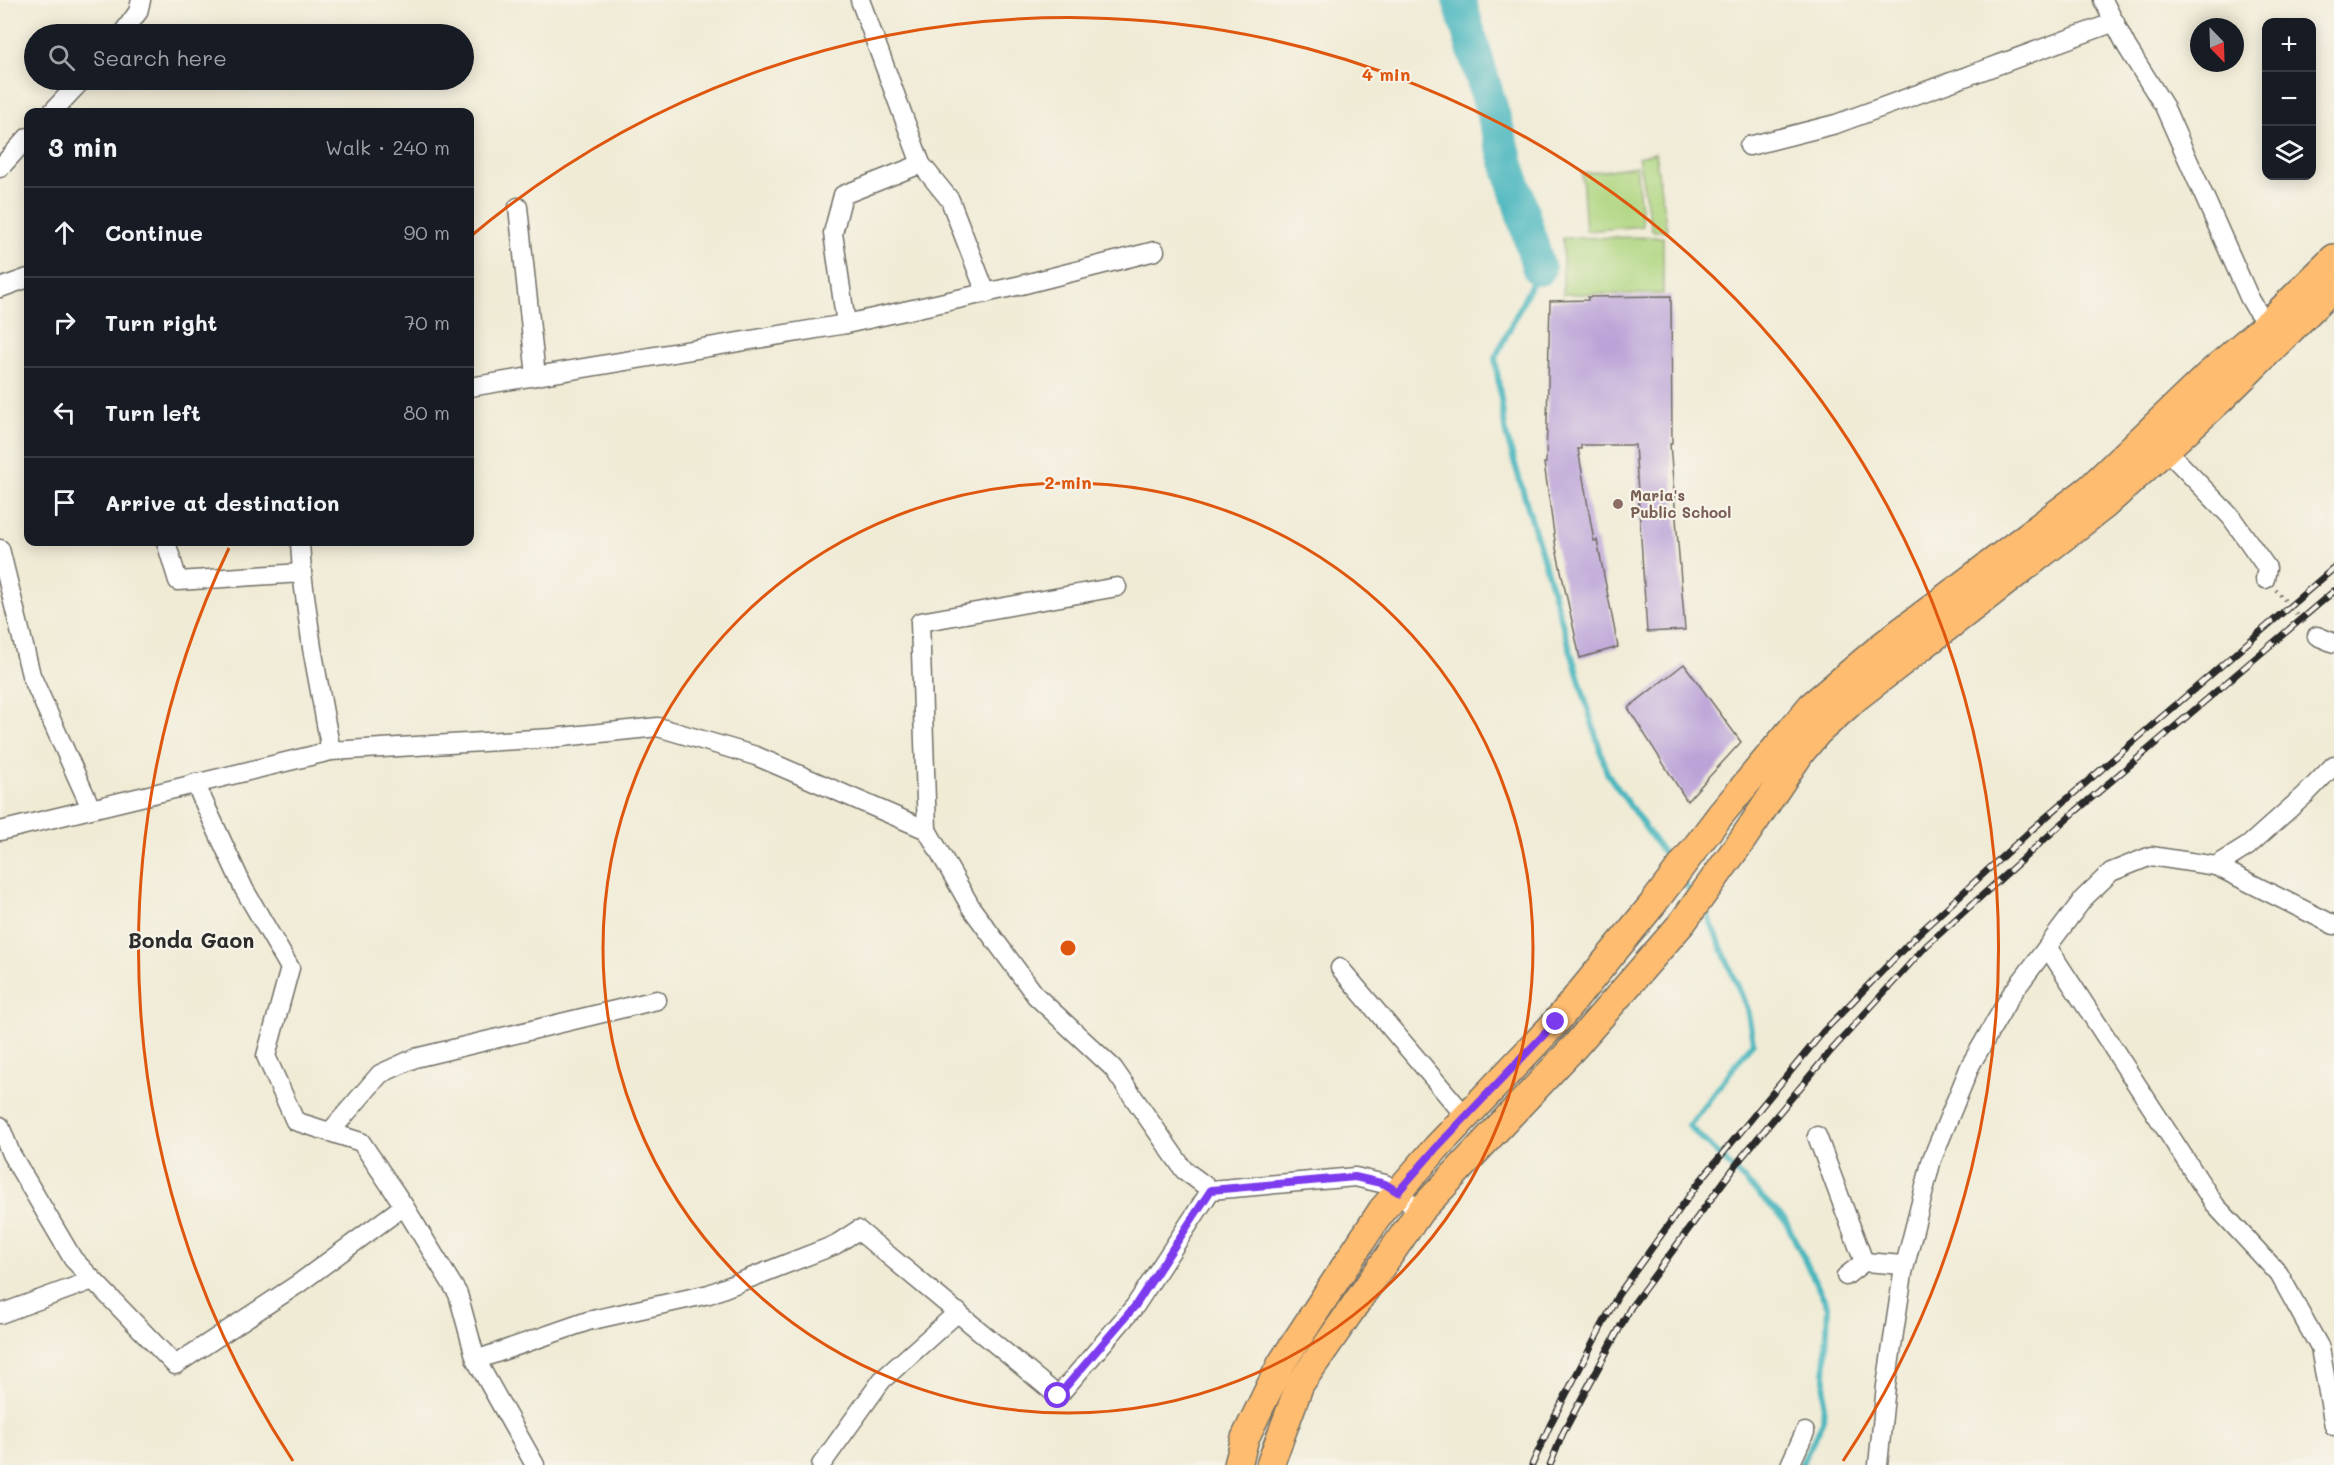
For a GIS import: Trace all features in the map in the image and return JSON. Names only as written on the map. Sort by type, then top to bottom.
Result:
[{"type":"main road","points":[[1270,1465],[1300,1384],[1420,1211],[1576,1045],[1682,923],[1743,839],[1802,751],[1832,718],[2104,506],[2168,449],[2276,330],[2334,258]]},
{"type":"main road","points":[[1238,1465],[1245,1438],[1281,1364],[1382,1210],[1556,1022],[1652,905],[1721,814],[1811,706],[1883,645],[2089,489],[2208,375],[2276,330],[2334,287]]},
{"type":"street","points":[[129,24],[138,12],[141,0]]},
{"type":"street","points":[[860,0],[921,164],[950,200],[986,293]]},
{"type":"street","points":[[2103,0],[2127,47],[2164,106],[2249,297],[2276,330]]},
{"type":"street","points":[[1749,146],[1836,124],[2115,22]]},
{"type":"street","points":[[56,108],[73,90]]},
{"type":"street","points":[[0,168],[24,141]]},
{"type":"street","points":[[846,324],[833,233],[843,195],[921,164]]},
{"type":"street","points":[[518,207],[536,376]]},
{"type":"street","points":[[474,386],[846,324],[986,293],[1155,251]]},
{"type":"street","points":[[0,288],[24,279]]},
{"type":"street","points":[[2168,449],[2231,517],[2267,568],[2265,579]]},
{"type":"street","points":[[166,546],[178,580],[303,573]]},
{"type":"street","points":[[300,546],[312,648],[331,751]]},
{"type":"street","points":[[0,549],[32,675],[91,808]]},
{"type":"street","points":[[1117,587],[920,622],[927,830],[972,909],[1036,996],[1113,1068],[1184,1170],[1211,1190],[1355,1177],[1385,1184],[1420,1211]]},
{"type":"street","points":[[0,831],[331,751],[552,738],[658,727],[756,756],[927,830]]},
{"type":"street","points":[[2216,866],[2248,846],[2305,795],[2334,765]]},
{"type":"street","points":[[195,783],[244,888],[290,968],[266,1056],[295,1121],[362,1142],[458,1294],[476,1360],[535,1465]]},
{"type":"street","points":[[1878,1465],[1886,1386],[1904,1265],[1932,1159],[1971,1064],[2011,995],[2084,898],[2111,872],[2151,856],[2216,866],[2334,925]]},
{"type":"street","points":[[2048,948],[2215,1205],[2279,1274],[2320,1348],[2334,1426]]},
{"type":"street","points":[[1340,968],[1466,1117]]},
{"type":"street","points":[[330,1132],[380,1074],[415,1058],[657,1000]]},
{"type":"street","points":[[0,1126],[11,1154],[73,1259],[176,1365],[298,1284],[404,1206]]},
{"type":"street","points":[[1817,1136],[1864,1262]]},
{"type":"street","points":[[476,1360],[588,1321],[709,1294],[835,1245],[858,1230],[1058,1396],[1135,1306],[1211,1190]]},
{"type":"street","points":[[1846,1276],[1864,1262],[1904,1265]]},
{"type":"street","points":[[0,1314],[93,1280]]},
{"type":"street","points":[[821,1465],[882,1380],[958,1312]]},
{"type":"street","points":[[1790,1465],[1805,1432]]},
{"type":"path","points":[[2265,579],[2326,639]]},
{"type":"green space","points":[[1655,153],[1667,230],[1652,231],[1638,157]]},
{"type":"green space","points":[[1636,166],[1643,226],[1586,231],[1582,174]]},
{"type":"green space","points":[[1663,237],[1663,294],[1563,294],[1563,238]]},
{"type":"building","points":[[1671,296],[1672,444],[1670,444],[1685,630],[1647,632],[1635,445],[1581,445],[1581,449],[1578,449],[1594,541],[1597,540],[1618,647],[1580,658],[1556,548],[1544,463],[1546,463],[1550,301],[1588,300],[1588,297]]},
{"type":"building","points":[[1684,664],[1741,742],[1687,801],[1628,708]]},
{"type":"waterway","points":[[1459,0],[1539,269]]},
{"type":"waterway","points":[[1539,269],[1495,358],[1506,434],[1607,773],[1673,867]]},
{"type":"waterway","points":[[1681,878],[1694,896]]},
{"type":"waterway","points":[[1702,907],[1708,916],[1747,1008],[1753,1042],[1689,1126],[1785,1220],[1828,1307],[1823,1422],[1801,1465]]},
{"type":"railway","points":[[1532,1465],[1551,1423],[1618,1295],[1700,1181],[1823,1032],[1918,934],[2029,832],[2334,568]]},
{"type":"railway","points":[[1550,1465],[1563,1433],[1631,1307],[1742,1157],[1829,1053],[1927,945],[2076,811],[2334,591]]},
{"type":"place","name":"Maria's Public School","points":[[1618,504]]},
{"type":"district","name":"Bonda Gaon","points":[[191,939]]},
{"type":"route","points":[[1058,1396],[1135,1306],[1211,1190],[1355,1177],[1371,1179],[1398,1192],[1437,1147],[1556,1022]]}]
